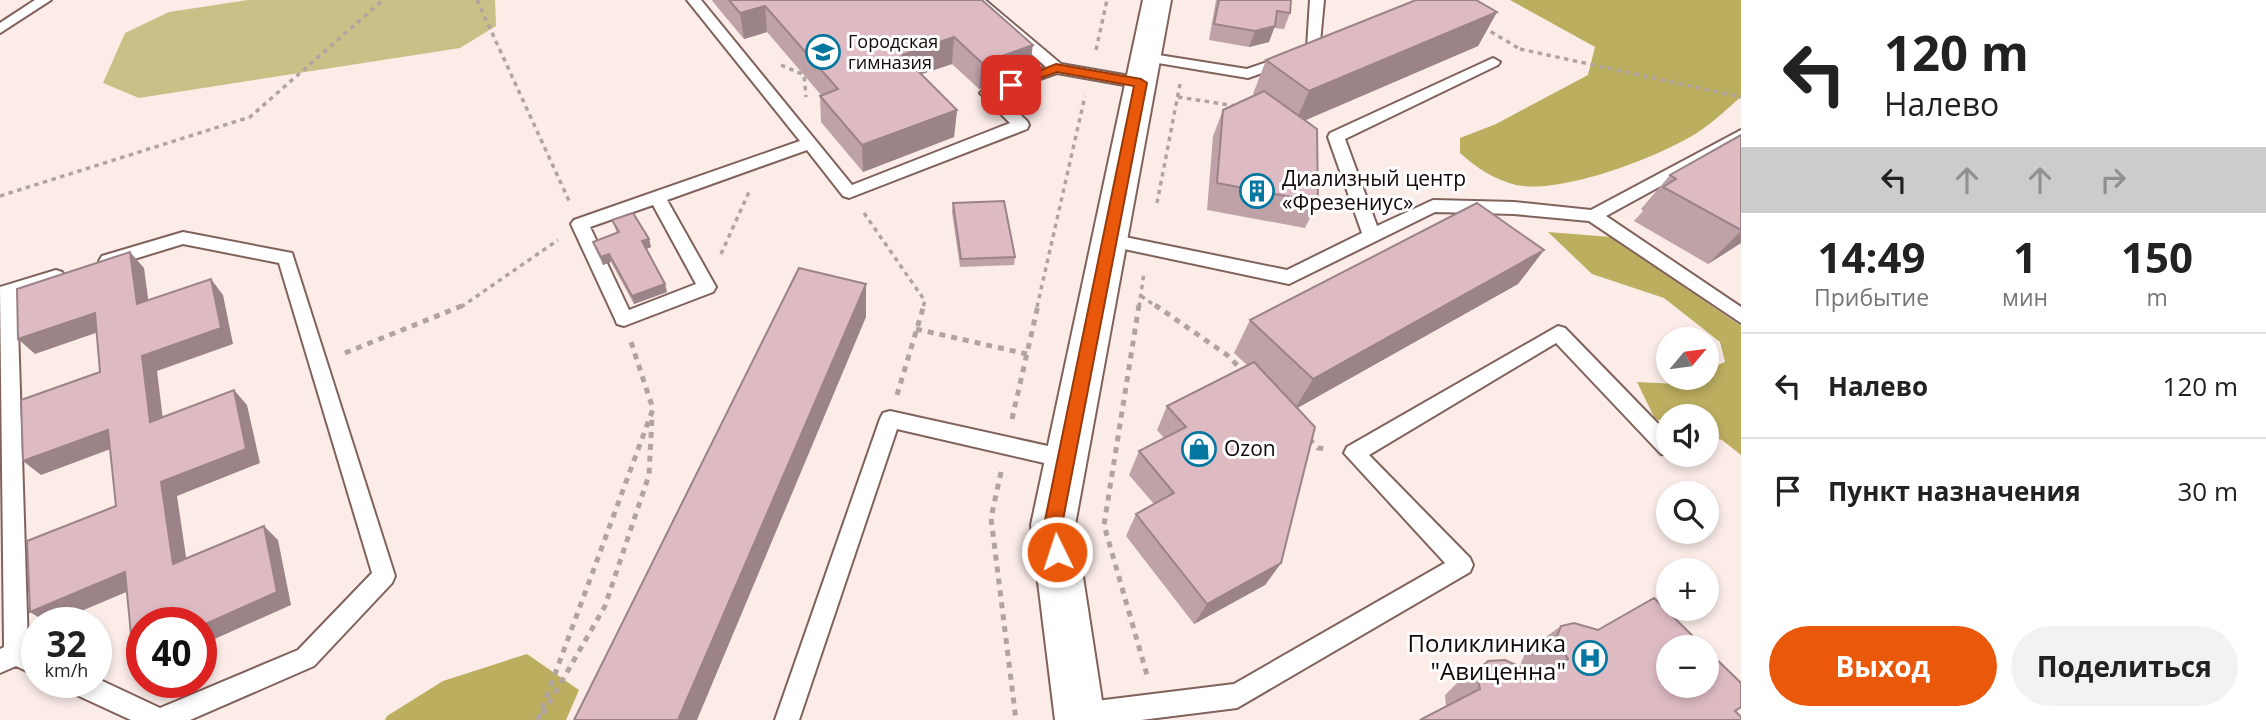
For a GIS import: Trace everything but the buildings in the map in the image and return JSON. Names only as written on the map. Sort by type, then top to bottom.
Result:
[{"type":"street","points":[[1080,718],[1053,525],[1157,0]]},
{"type":"lane","points":[[0,29],[44,0]]},
{"type":"lane","points":[[694,0],[849,192],[1021,125],[988,93],[1056,68],[1091,74],[1144,70],[1248,74],[1314,50],[1317,0]]},
{"type":"lane","points":[[977,0],[1056,68]]},
{"type":"lane","points":[[1373,236],[1336,137],[1493,62]]},
{"type":"lane","points":[[1593,216],[1741,135]]},
{"type":"lane","points":[[657,197],[707,287],[624,319],[580,224],[657,197],[763,161],[811,143]]},
{"type":"lane","points":[[1110,240],[1289,277],[1433,206],[1514,208],[1593,216],[1741,316]]},
{"type":"lane","points":[[18,660],[4,292],[183,238],[286,257],[384,576],[306,658],[160,720],[112,698]]},
{"type":"lane","points":[[1080,718],[1156,705],[1237,696],[1462,565],[1354,453],[1558,333],[1656,435]]},
{"type":"lane","points":[[787,720],[890,419],[1066,459]]},
{"type":"path","points":[[0,195],[250,117],[383,0]]},
{"type":"path","points":[[318,363],[457,310],[580,224],[477,0]]},
{"type":"path","points":[[1016,720],[991,518],[1107,0]]},
{"type":"path","points":[[1472,21],[1520,49],[1741,97]]},
{"type":"path","points":[[1493,62],[1520,49]]},
{"type":"path","points":[[771,61],[804,75],[806,102]]},
{"type":"path","points":[[1178,97],[1241,107]]},
{"type":"path","points":[[707,287],[763,161]]},
{"type":"path","points":[[849,192],[925,301],[890,419]]},
{"type":"path","points":[[1141,296],[1227,355],[1245,374]]},
{"type":"path","points":[[539,720],[605,606],[649,475],[653,409],[624,319]]},
{"type":"path","points":[[916,329],[1027,354]]},
{"type":"path","points":[[539,720],[653,409]]},
{"type":"path","points":[[1300,430],[1318,448],[1354,453]]},
{"type":"path","points":[[1104,525],[1156,705]]},
{"type":"shaded area","points":[[248,0],[495,0],[496,26],[460,48],[139,98],[103,83],[125,33],[169,12]]},
{"type":"shaded area","points":[[1510,0],[1741,0],[1741,97],[1687,139],[1640,161],[1559,184],[1535,187],[1500,180],[1460,153],[1460,138],[1496,124],[1588,75],[1595,47]]},
{"type":"shaded area","points":[[1548,232],[1611,237],[1741,326],[1741,455],[1719,439],[1719,404],[1656,404],[1656,419],[1637,382],[1656,383],[1656,390],[1719,390],[1719,365],[1725,362],[1719,341],[1719,327],[1701,327],[1664,298],[1592,274]]},
{"type":"shaded area","points":[[527,654],[579,690],[566,720],[385,720],[387,716],[443,681]]},
{"type":"place","name":"Городская гимназия","points":[[823,52]]},
{"type":"place","name":"Диализный центр «Фрезениус»","points":[[1257,191]]},
{"type":"place","name":"Ozon","points":[[1199,449]]},
{"type":"place","name":"Поликлиника \"Авиценна\"","points":[[1590,658]]},
{"type":"route","points":[[1011,85],[1056,68],[1141,83],[1053,525],[1057,552]]}]
